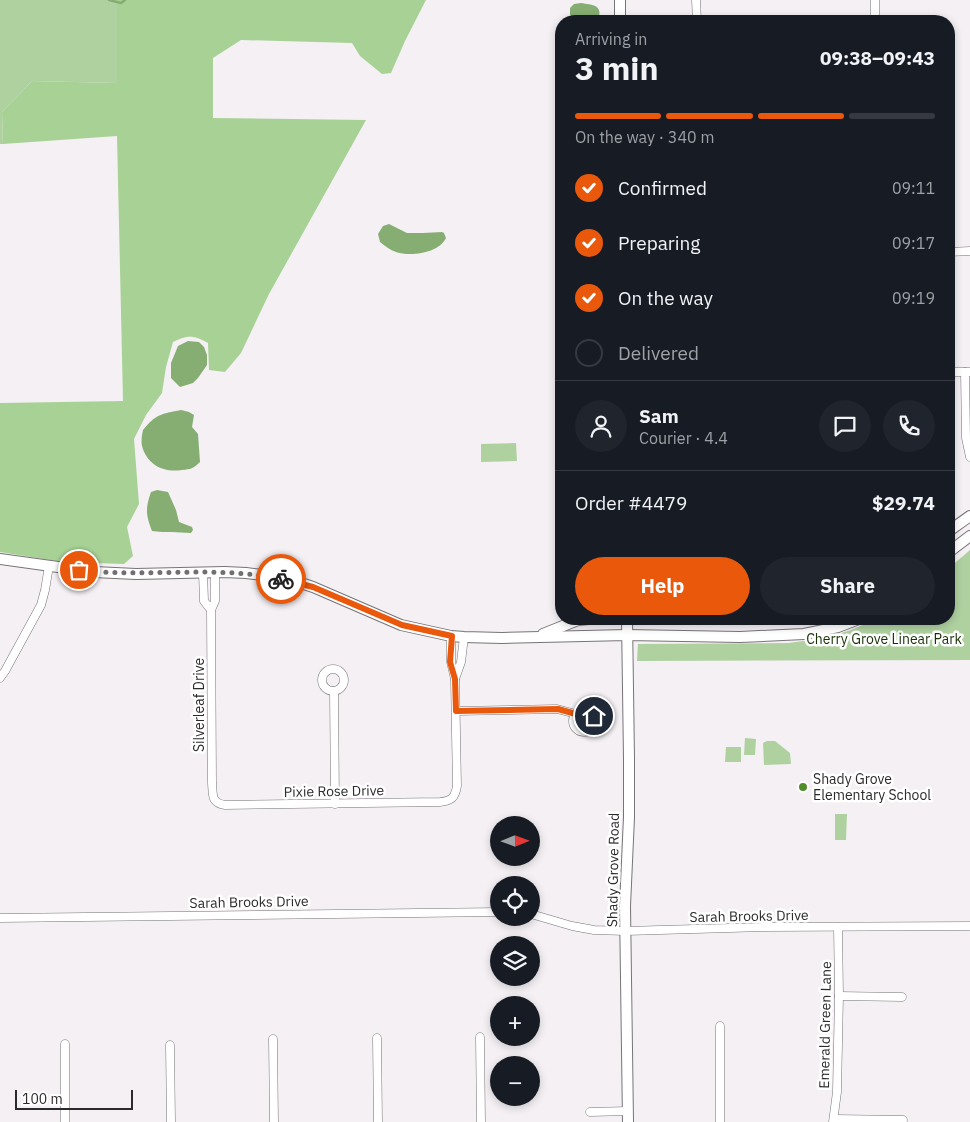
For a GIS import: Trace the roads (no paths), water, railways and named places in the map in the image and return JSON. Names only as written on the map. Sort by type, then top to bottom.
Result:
[{"type":"main road","points":[[620,0],[620,15]]},
{"type":"main road","points":[[955,527],[970,516]]},
{"type":"main road","points":[[955,547],[970,536]]},
{"type":"main road","points":[[0,559],[94,572],[136,574],[246,573],[295,582],[337,596],[402,625],[464,637],[627,635],[740,637],[804,634],[843,625]]},
{"type":"main road","points":[[535,637],[566,625]]},
{"type":"main road","name":"Shady Grove Road","points":[[627,625],[629,759],[625,897],[628,1117]]},
{"type":"street","points":[[696,0],[697,15]]},
{"type":"street","points":[[875,0],[875,15]]},
{"type":"street","points":[[955,252],[970,252]]},
{"type":"street","points":[[967,372],[966,438],[970,457]]},
{"type":"street","points":[[0,678],[41,605],[49,566]]},
{"type":"street","name":"Silverleaf Drive","points":[[214,800],[212,783],[211,610],[215,602],[215,572]]},
{"type":"street","name":"Silverleaf Drive","points":[[203,573],[204,601],[211,610]]},
{"type":"street","points":[[452,636],[450,662],[455,679],[456,711],[558,709],[576,714]]},
{"type":"street","points":[[455,679],[461,662],[464,637]]},
{"type":"street","points":[[334,691],[336,804]]},
{"type":"street","name":"Pixie Rose Drive","points":[[214,800],[218,804],[225,805],[440,802],[452,800],[457,786],[456,711]]},
{"type":"street","name":"Sarah Brooks Drive","points":[[0,918],[490,912]]},
{"type":"street","name":"Sarah Brooks Drive","points":[[540,917],[594,930],[970,926]]},
{"type":"street","name":"Emerald Green Lane","points":[[833,1121],[837,1092],[838,927]]},
{"type":"street","points":[[839,996],[902,997]]},
{"type":"street","points":[[720,1026],[720,1122]]},
{"type":"street","points":[[480,1037],[481,1122]]},
{"type":"street","points":[[377,1038],[378,1122]]},
{"type":"street","points":[[273,1039],[274,1122]]},
{"type":"street","points":[[65,1044],[65,1122]]},
{"type":"street","points":[[170,1045],[171,1122]]},
{"type":"street","points":[[590,1112],[628,1117]]},
{"type":"street","points":[[833,1121],[903,1120]]},
{"type":"waterway","points":[[109,0],[121,3],[125,0]]},
{"type":"place","name":"Shady Grove Elementary School","points":[[803,787]]},
{"type":"park label","name":"Cherry Grove Linear Park","points":[[884,639]]}]
